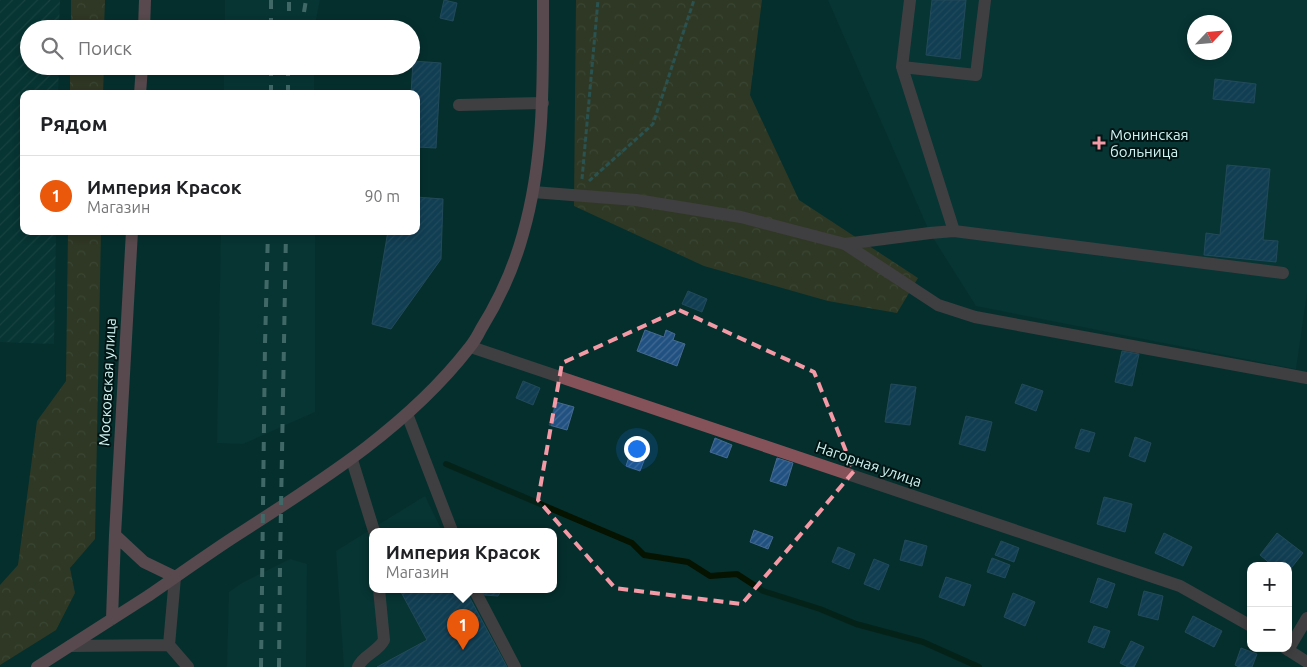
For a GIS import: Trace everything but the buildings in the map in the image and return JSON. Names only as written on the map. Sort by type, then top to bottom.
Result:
[{"type":"main road","points":[[144,20],[145,0]]},
{"type":"main road","points":[[38,667],[352,460],[433,390],[471,347],[493,310],[508,275],[523,235],[533,192],[540,150],[543,0]]},
{"type":"main road","points":[[140,90],[141,75]]},
{"type":"main road","name":"Московская улица","points":[[112,619],[132,235]]},
{"type":"main road","points":[[115,535],[144,562],[175,577]]},
{"type":"street","points":[[910,0],[902,66],[954,231]]},
{"type":"street","points":[[902,66],[976,75],[985,0]]},
{"type":"street","points":[[459,105],[542,103]]},
{"type":"street","points":[[533,192],[636,200],[740,217],[845,244],[938,305],[975,317],[1307,378]]},
{"type":"street","points":[[845,244],[954,231],[1283,273]]},
{"type":"street","name":"Нагорная улица","points":[[471,347],[1180,586],[1247,624]]},
{"type":"street","points":[[407,414],[451,528]]},
{"type":"street","points":[[352,460],[373,528]]},
{"type":"street","points":[[175,577],[169,645],[188,667]]},
{"type":"street","points":[[358,667],[362,660],[381,645],[384,640],[380,593]]},
{"type":"street","points":[[476,593],[515,667]]},
{"type":"street","points":[[1292,641],[1307,618]]},
{"type":"street","points":[[70,646],[169,645]]},
{"type":"street","points":[[1292,652],[1307,662]]},
{"type":"path","points":[[581,188],[598,0]]},
{"type":"path","points":[[568,194],[581,188],[652,124],[694,0]]},
{"type":"highlighted area","points":[[679,310],[814,372],[854,471],[742,604],[615,588],[538,500],[562,363]]},
{"type":"shaded area","points":[[0,0],[60,0],[59,20],[20,20],[20,75],[59,75],[58,90],[20,90],[20,235],[56,235],[54,344],[0,342]]},
{"type":"shaded area","points":[[225,0],[320,0],[316,20],[225,20]]},
{"type":"shaded area","name":"Монинская больница","points":[[828,0],[1307,0],[1307,293],[1296,369],[976,306],[930,233]]},
{"type":"shaded area","points":[[224,75],[314,75],[314,90],[224,90]]},
{"type":"shaded area","points":[[221,235],[315,235],[315,412],[243,444],[217,443]]},
{"type":"shaded area","points":[[425,496],[441,528],[373,528]]},
{"type":"shaded area","points":[[369,531],[369,593],[473,593],[511,667],[344,667],[336,551]]},
{"type":"shaded area","points":[[290,559],[307,564],[306,667],[227,667],[229,592],[242,583]]},
{"type":"green space","points":[[71,0],[105,0],[104,20],[71,20]]},
{"type":"green space","points":[[576,0],[762,0],[750,95],[799,200],[918,278],[897,313],[828,301],[704,266],[574,206]]},
{"type":"green space","points":[[70,75],[104,75],[103,90],[70,90]]},
{"type":"green space","points":[[68,235],[101,235],[95,539],[70,568],[75,593],[56,630],[0,665],[0,585],[18,565],[37,421],[66,381]]},
{"type":"waterway","points":[[446,464],[632,543],[644,555],[688,562],[710,576],[737,574],[763,591],[820,609],[856,624],[923,642],[979,667]]},
{"type":"railway","points":[[271,0],[271,20]]},
{"type":"railway","points":[[289,0],[289,20]]},
{"type":"railway","points":[[304,12],[306,0]]},
{"type":"railway","points":[[271,75],[271,90]]},
{"type":"railway","points":[[288,75],[288,90]]},
{"type":"railway","points":[[261,667],[268,235]]},
{"type":"railway","points":[[279,667],[286,235]]},
{"type":"place","name":"Монинская больница","points":[[1099,143]]},
{"type":"place","name":"Империя Красок","points":[[463,650]]}]
